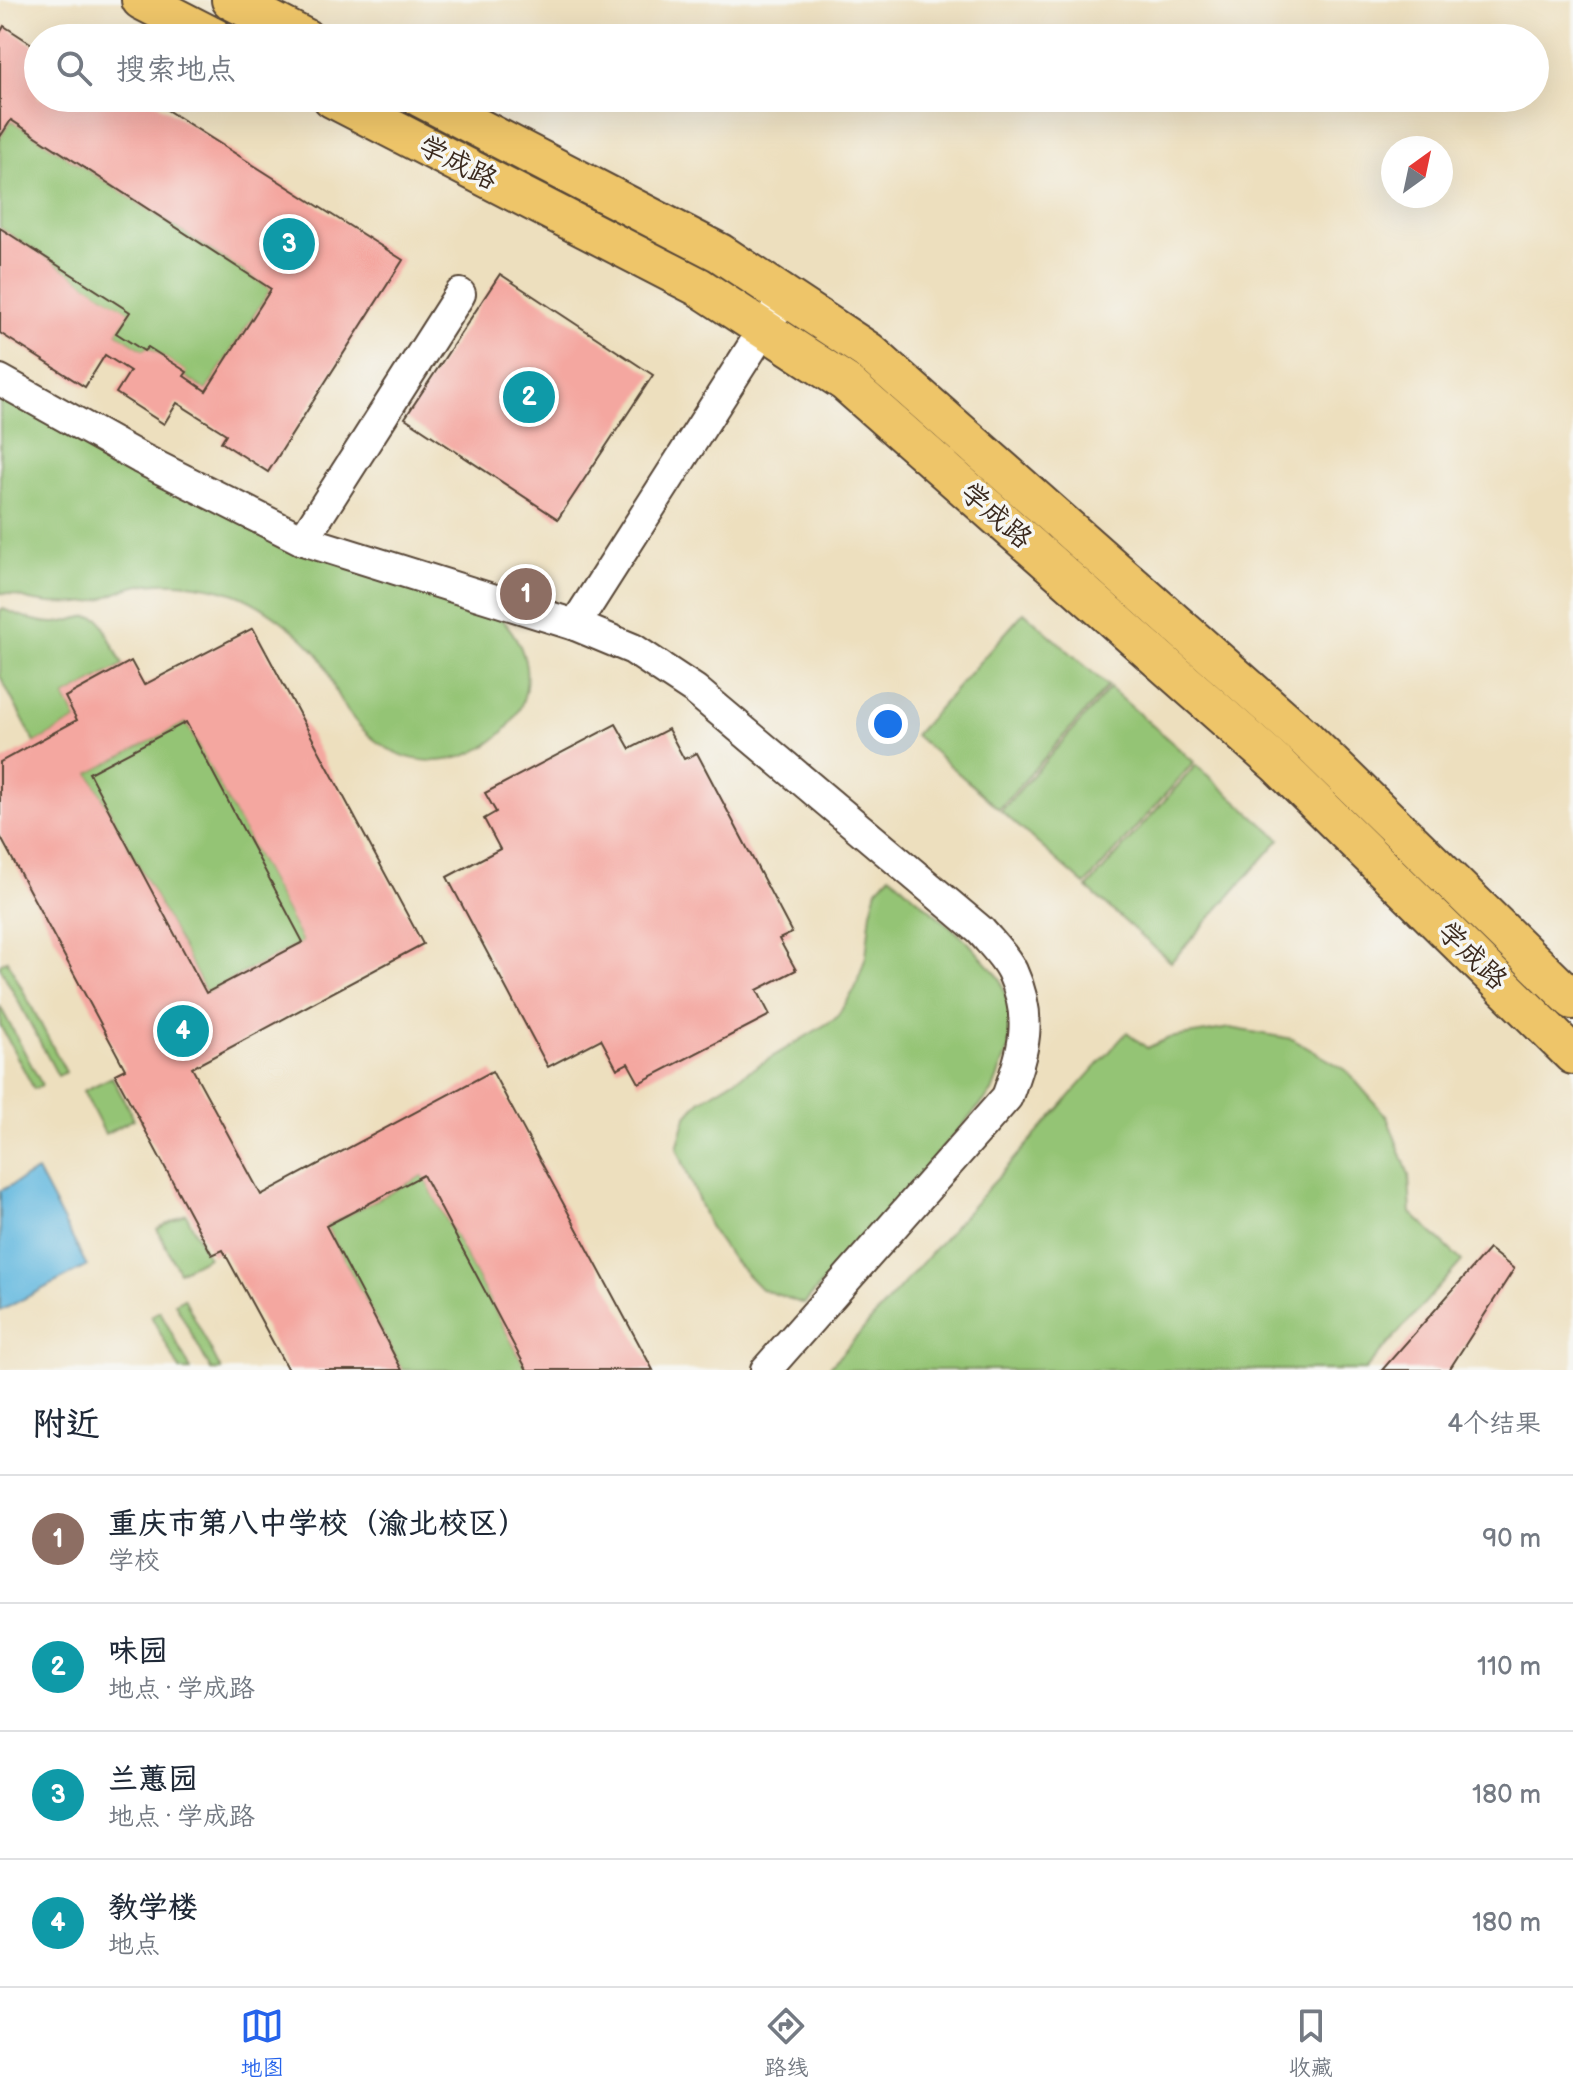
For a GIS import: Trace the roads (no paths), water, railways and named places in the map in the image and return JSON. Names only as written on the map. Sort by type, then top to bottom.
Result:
[{"type":"main road","points":[[141,0],[188,24]]},
{"type":"main road","points":[[231,0],[278,24]]},
{"type":"main road","name":"学成路","points":[[359,112],[699,287],[845,382],[1277,764],[1573,1055]]},
{"type":"main road","name":"学成路","points":[[448,112],[720,253],[868,351],[1294,729],[1573,1000]]},
{"type":"lane","points":[[303,540],[460,294]]},
{"type":"lane","points":[[575,625],[785,296]]},
{"type":"lane","points":[[0,380],[140,458],[303,540],[575,625],[633,649],[695,690],[981,931],[1011,968],[1024,1009],[1023,1050],[1007,1097],[766,1370]]},
{"type":"water","points":[[37,1171],[87,1266],[0,1311],[0,1191]]},
{"type":"place","name":"兰蕙园","points":[[289,244]]},
{"type":"place","name":"味园","points":[[529,397]]},
{"type":"place","name":"重庆市第八中学校（渝北校区）","points":[[526,594]]},
{"type":"place","name":"教学楼","points":[[183,1031]]}]
